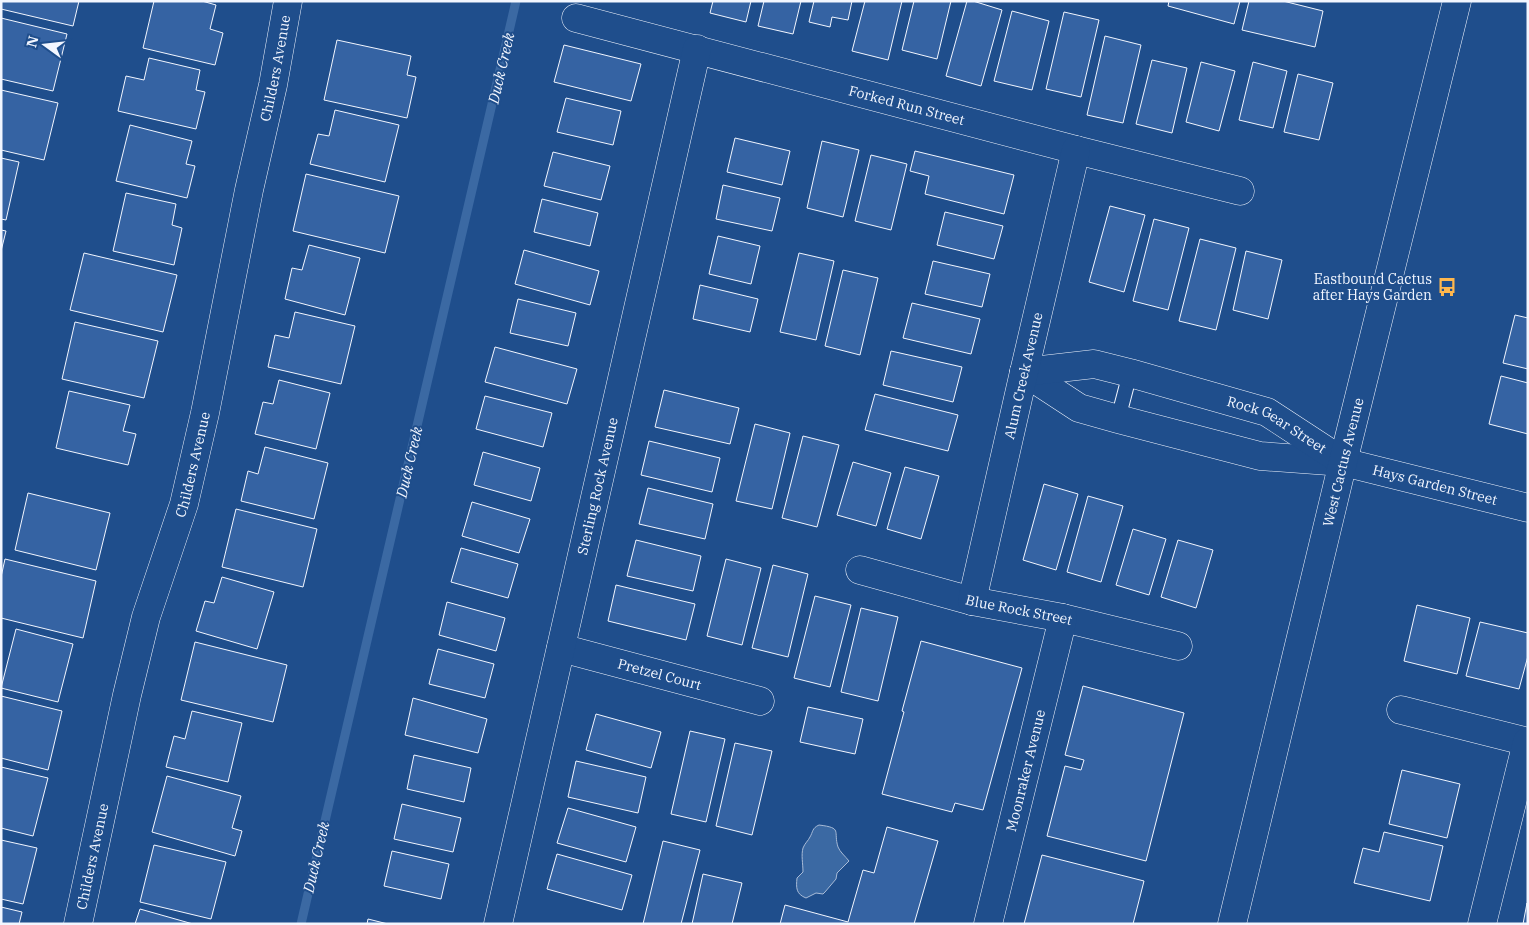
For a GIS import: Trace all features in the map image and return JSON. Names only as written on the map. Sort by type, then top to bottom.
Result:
[{"type":"street","name":"Childers Avenue","points":[[78,924],[127,695],[146,617],[184,504],[205,413],[249,190],[273,85],[288,1]]},
{"type":"street","name":"West Cactus Avenue","points":[[1233,924],[1343,462],[1457,1]]},
{"type":"street","name":"Forked Run Street","points":[[576,18],[1076,150],[1240,191]]},
{"type":"street","name":"Sterling Rock Avenue","points":[[498,924],[697,49]]},
{"type":"street","name":"Alum Creek Avenue","points":[[972,601],[1076,150]]},
{"type":"street","name":"Rock Gear Street","points":[[1024,372],[1094,364],[1130,373],[1267,412],[1343,462]]},
{"type":"street","name":"Rock Gear Street","points":[[1024,372],[1079,408],[1260,456],[1343,462]]},
{"type":"street","name":"Hays Garden Street","points":[[1343,462],[1528,508]]},
{"type":"street","name":"Blue Rock Street","points":[[860,570],[972,601],[1063,618],[1178,646]]},
{"type":"street","name":"Moonraker Avenue","points":[[988,924],[1063,618]]},
{"type":"street","name":"Pretzel Court","points":[[561,648],[760,701]]},
{"type":"street","points":[[1401,710],[1528,742],[1482,924]]},
{"type":"lane","points":[[1118,419],[1130,373]]},
{"type":"water","points":[[819,825],[831,827],[836,831],[838,847],[849,861],[837,873],[836,879],[823,894],[816,893],[806,898],[800,895],[797,890],[797,878],[803,872],[803,848],[814,829]]},
{"type":"building","points":[[1,1],[79,1],[73,26],[1,9]]},
{"type":"building","points":[[154,1],[202,1],[216,5],[210,29],[223,33],[215,65],[143,48]]},
{"type":"building","points":[[713,1],[751,1],[746,22],[710,13]]},
{"type":"building","points":[[764,1],[801,1],[793,34],[758,26]]},
{"type":"building","points":[[814,1],[852,1],[848,20],[832,17],[830,27],[809,22]]},
{"type":"building","points":[[865,1],[902,1],[888,60],[852,51]]},
{"type":"building","points":[[914,1],[951,1],[937,59],[902,50]]},
{"type":"building","points":[[967,1],[1002,10],[981,86],[946,76]]},
{"type":"building","points":[[1169,1],[1240,1],[1234,24],[1168,6]]},
{"type":"building","points":[[1249,1],[1283,1],[1323,11],[1315,47],[1242,30]]},
{"type":"building","points":[[1012,11],[1049,21],[1032,90],[994,81]]},
{"type":"building","points":[[1064,12],[1099,20],[1081,97],[1046,89]]},
{"type":"building","points":[[1,18],[67,34],[53,91],[1,79]]},
{"type":"building","points":[[1105,36],[1141,45],[1123,123],[1087,115]]},
{"type":"building","points":[[337,40],[411,56],[407,75],[416,77],[407,118],[324,100]]},
{"type":"building","points":[[564,45],[641,64],[631,101],[554,82]]},
{"type":"building","points":[[149,58],[200,70],[196,90],[205,92],[196,129],[118,111],[126,76],[144,80]]},
{"type":"building","points":[[1152,60],[1187,68],[1172,133],[1136,124]]},
{"type":"building","points":[[1201,62],[1235,71],[1219,131],[1186,122]]},
{"type":"building","points":[[1253,62],[1287,71],[1273,128],[1239,120]]},
{"type":"building","points":[[1298,74],[1333,83],[1319,140],[1284,132]]},
{"type":"building","points":[[1,90],[58,103],[44,160],[1,150]]},
{"type":"building","points":[[566,98],[621,111],[613,145],[557,132]]},
{"type":"building","points":[[335,110],[399,125],[385,182],[310,164],[318,134],[329,136]]},
{"type":"building","points":[[130,125],[192,141],[186,164],[195,166],[187,198],[116,181]]},
{"type":"building","points":[[735,138],[790,151],[782,185],[727,172]]},
{"type":"building","points":[[822,141],[859,150],[843,217],[807,208]]},
{"type":"building","points":[[915,151],[1014,175],[1004,214],[925,194],[929,176],[910,171]]},
{"type":"building","points":[[553,152],[610,166],[601,200],[544,186]]},
{"type":"building","points":[[871,155],[907,164],[891,230],[855,221]]},
{"type":"building","points":[[1,158],[19,162],[6,220],[1,219]]},
{"type":"building","points":[[306,174],[399,196],[385,253],[293,231]]},
{"type":"building","points":[[723,185],[780,198],[772,231],[716,219]]},
{"type":"building","points":[[126,193],[176,204],[172,225],[182,228],[174,265],[113,251]]},
{"type":"building","points":[[542,199],[598,213],[590,246],[534,232]]},
{"type":"building","points":[[1110,206],[1145,215],[1124,292],[1089,282]]},
{"type":"building","points":[[945,212],[1003,226],[994,259],[937,245]]},
{"type":"building","points":[[1154,219],[1189,228],[1168,310],[1133,301]]},
{"type":"building","points":[[1,230],[6,231],[1,251]]},
{"type":"building","points":[[718,236],[760,246],[751,284],[709,274]]},
{"type":"building","points":[[1200,239],[1236,248],[1216,330],[1179,321]]},
{"type":"building","points":[[309,245],[360,258],[345,315],[285,299],[292,268],[302,270]]},
{"type":"building","points":[[524,250],[599,271],[590,305],[515,284]]},
{"type":"building","points":[[1246,251],[1282,260],[1268,319],[1233,310]]},
{"type":"building","points":[[84,253],[177,275],[163,332],[70,310]]},
{"type":"building","points":[[799,253],[834,261],[816,340],[780,332]]},
{"type":"building","points":[[933,261],[990,274],[982,307],[925,294]]},
{"type":"building","points":[[843,270],[878,278],[860,355],[825,346]]},
{"type":"building","points":[[700,285],[758,299],[750,332],[693,319]]},
{"type":"building","points":[[518,299],[576,313],[568,346],[510,333]]},
{"type":"building","points":[[912,303],[980,319],[971,354],[903,338]]},
{"type":"building","points":[[295,312],[355,326],[341,384],[268,367],[275,335],[289,338]]},
{"type":"building","points":[[1515,315],[1528,318],[1528,369],[1503,363]]},
{"type":"building","points":[[75,322],[158,341],[144,398],[62,379]]},
{"type":"building","points":[[495,347],[577,369],[567,404],[485,382]]},
{"type":"building","points":[[891,351],[962,367],[953,402],[883,385]]},
{"type":"building","points":[[1501,376],[1528,383],[1528,434],[1489,424]]},
{"type":"building","points":[[279,380],[330,393],[316,449],[255,434],[263,402],[273,404]]},
{"type":"building","points":[[664,390],[739,408],[730,444],[655,427]]},
{"type":"building","points":[[69,391],[130,405],[123,431],[136,434],[128,465],[56,448]]},
{"type":"building","points":[[875,394],[958,415],[948,451],[865,430]]},
{"type":"building","points":[[485,396],[552,413],[543,447],[476,429]]},
{"type":"building","points":[[755,424],[790,433],[772,509],[736,501]]},
{"type":"building","points":[[803,436],[839,445],[817,527],[782,518]]},
{"type":"building","points":[[649,441],[720,458],[712,492],[641,475]]},
{"type":"building","points":[[265,447],[328,463],[314,519],[241,501],[248,471],[258,474]]},
{"type":"building","points":[[483,452],[540,468],[531,501],[474,485]]},
{"type":"building","points":[[853,462],[891,473],[876,526],[837,515]]},
{"type":"building","points":[[905,467],[939,476],[921,539],[887,529]]},
{"type":"building","points":[[1044,484],[1078,494],[1056,570],[1023,560]]},
{"type":"building","points":[[648,488],[713,504],[705,539],[639,524]]},
{"type":"building","points":[[28,493],[110,513],[96,570],[15,550]]},
{"type":"building","points":[[1088,496],[1123,506],[1101,582],[1067,572]]},
{"type":"building","points":[[472,502],[530,519],[519,553],[462,536]]},
{"type":"building","points":[[236,509],[317,529],[303,587],[222,567]]},
{"type":"building","points":[[1133,529],[1166,539],[1149,595],[1116,585]]},
{"type":"building","points":[[636,540],[701,556],[693,591],[627,576]]},
{"type":"building","points":[[1178,540],[1213,550],[1196,608],[1161,597]]},
{"type":"building","points":[[461,548],[518,564],[508,598],[451,582]]},
{"type":"building","points":[[5,559],[96,581],[83,638],[1,618],[1,577]]},
{"type":"building","points":[[726,559],[761,568],[742,645],[707,636]]},
{"type":"building","points":[[773,565],[808,574],[788,657],[752,648]]},
{"type":"building","points":[[222,577],[274,592],[257,649],[196,631],[205,601],[214,603]]},
{"type":"building","points":[[616,585],[695,604],[686,640],[608,621]]},
{"type":"building","points":[[815,596],[851,605],[830,687],[794,678]]},
{"type":"building","points":[[447,602],[505,618],[496,651],[439,635]]},
{"type":"building","points":[[1417,605],[1470,618],[1457,674],[1404,661]]},
{"type":"building","points":[[861,608],[898,617],[878,701],[841,692]]},
{"type":"building","points":[[1480,622],[1528,633],[1528,656],[1519,689],[1466,676]]},
{"type":"building","points":[[16,629],[73,644],[58,702],[1,688]]},
{"type":"building","points":[[921,641],[1022,668],[983,810],[955,803],[952,812],[882,794]]},
{"type":"building","points":[[195,642],[287,665],[273,722],[181,700]]},
{"type":"building","points":[[438,649],[494,664],[485,698],[429,684]]},
{"type":"building","points":[[1083,686],[1184,713],[1146,861],[1047,836],[1065,766],[1081,770],[1084,760],[1065,755]]},
{"type":"building","points":[[1,696],[62,711],[48,770],[1,758]]},
{"type":"building","points":[[413,698],[487,719],[478,753],[405,735]]},
{"type":"building","points":[[808,707],[863,719],[855,754],[800,742]]},
{"type":"building","points":[[192,711],[242,723],[228,782],[166,767],[174,736],[185,739]]},
{"type":"building","points":[[596,714],[661,732],[651,768],[586,750]]},
{"type":"building","points":[[690,731],[725,739],[706,822],[671,814]]},
{"type":"building","points":[[735,743],[772,751],[752,835],[716,826]]},
{"type":"building","points":[[414,755],[471,768],[464,802],[407,789]]},
{"type":"building","points":[[576,761],[646,777],[638,813],[568,797]]},
{"type":"building","points":[[1,767],[48,778],[33,836],[1,828]]},
{"type":"building","points":[[1402,770],[1460,784],[1447,838],[1389,824]]},
{"type":"building","points":[[167,776],[241,796],[232,828],[242,831],[235,856],[152,832]]},
{"type":"building","points":[[402,804],[461,818],[453,852],[394,839]]},
{"type":"building","points":[[568,808],[636,827],[626,862],[557,843]]},
{"type":"building","points":[[887,827],[938,841],[914,924],[780,924],[785,905],[848,922],[863,870],[874,873]]},
{"type":"building","points":[[1384,832],[1443,846],[1430,901],[1354,883],[1363,848],[1379,852]]},
{"type":"building","points":[[1,840],[37,848],[23,904],[1,899]]},
{"type":"building","points":[[663,841],[700,850],[681,924],[643,924]]},
{"type":"building","points":[[154,845],[226,862],[211,919],[140,902]]},
{"type":"building","points":[[392,851],[449,864],[441,899],[384,886]]},
{"type":"building","points":[[557,854],[632,875],[622,910],[547,889]]},
{"type":"building","points":[[1042,855],[1144,881],[1133,924],[1024,924]]},
{"type":"building","points":[[703,874],[742,883],[732,924],[692,924]]},
{"type":"building","points":[[1527,903],[1528,924],[1523,924]]},
{"type":"building","points":[[1,907],[22,912],[19,924],[1,924]]},
{"type":"building","points":[[140,909],[193,924],[135,924]]},
{"type":"building","points":[[368,919],[388,924],[367,924]]},
{"type":"waterway","name":"Duck Creek","points":[[301,924],[516,1]]},
{"type":"place","name":"Eastbound Cactus after Hays Garden","points":[[1447,287]]}]
